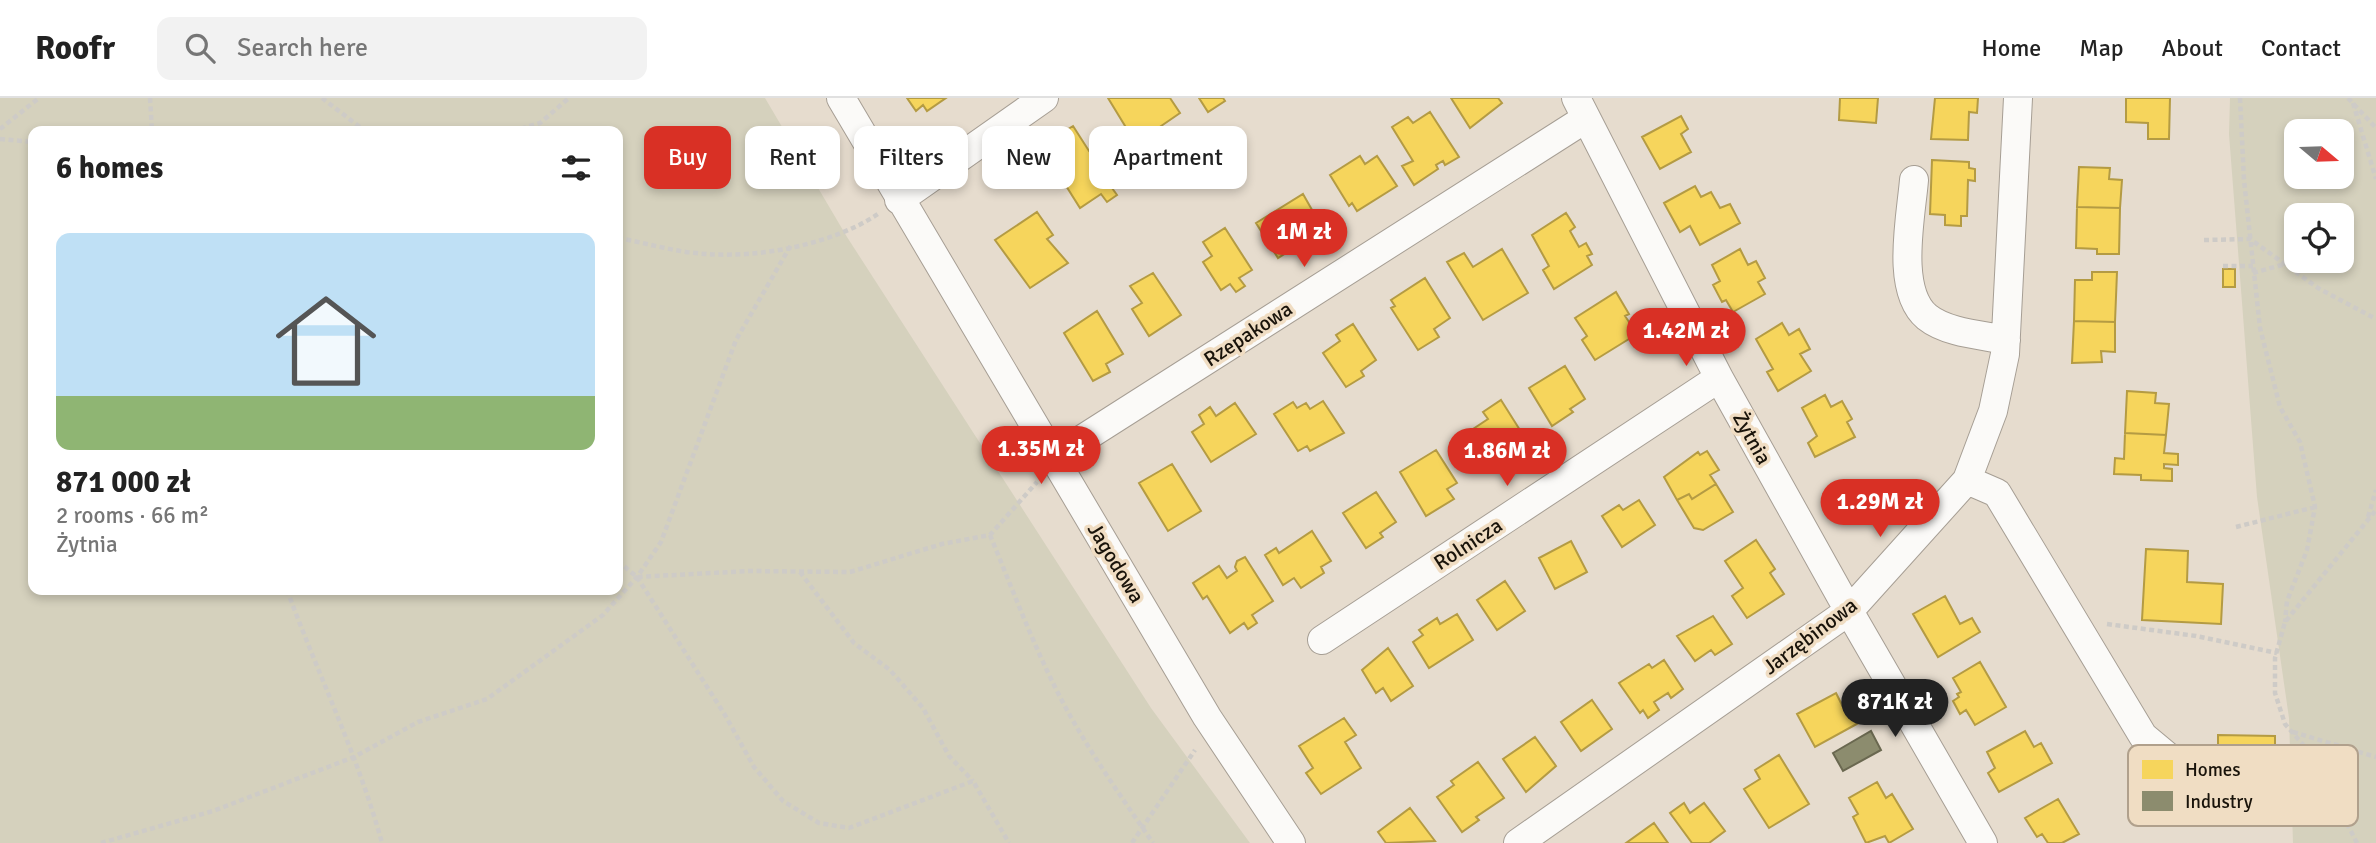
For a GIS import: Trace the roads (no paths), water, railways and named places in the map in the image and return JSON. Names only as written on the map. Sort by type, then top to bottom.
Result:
[{"type":"street","name":"Jagodowa","points":[[841,98],[1214,728],[1291,843]]},
{"type":"street","points":[[899,200],[1044,98]]},
{"type":"street","name":"Jarzębinowa","points":[[1518,843],[1849,611],[1967,480],[1993,411],[2006,340],[2018,98]]},
{"type":"street","name":"Żytnia","points":[[1581,108],[1719,378],[1983,843]]},
{"type":"street","name":"Rzepakowa","points":[[1055,462],[1070,447],[1581,108]]},
{"type":"street","points":[[1914,180],[1908,254],[1911,292],[1927,317],[1960,331],[2006,340]]},
{"type":"street","name":"Rolnicza","points":[[1322,640],[1719,378]]},
{"type":"street","points":[[1967,480],[1997,493],[2143,736],[2154,745]]}]
